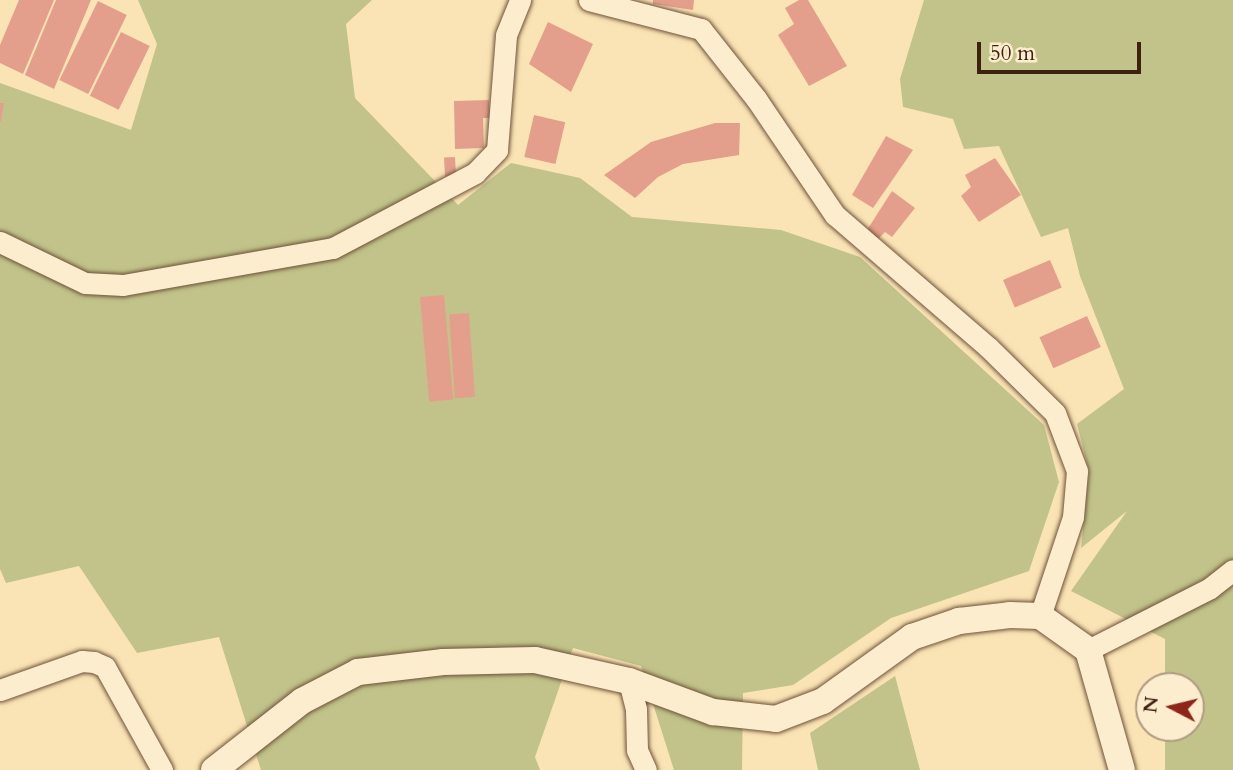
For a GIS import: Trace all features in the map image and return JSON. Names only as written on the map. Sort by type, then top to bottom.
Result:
[{"type":"street","points":[[0,242],[85,283],[123,285],[333,248],[475,173],[497,150],[506,35],[520,0]]},
{"type":"street","points":[[589,0],[701,29],[757,100],[835,215],[988,347],[1055,413],[1077,471],[1073,517],[1040,616]]},
{"type":"street","points":[[1088,650],[1210,588],[1233,570]]},
{"type":"street","points":[[214,770],[302,701],[358,672],[443,662],[536,660],[629,681],[713,712],[776,719],[823,701],[912,637],[984,615],[1040,616],[1088,650],[1122,770]]},
{"type":"street","points":[[0,690],[82,661],[105,667],[162,770]]},
{"type":"street","points":[[629,681],[636,709],[637,750],[646,770]]},
{"type":"green space","points":[[138,0],[372,0],[346,24],[355,98],[458,205],[511,163],[580,178],[632,217],[781,230],[860,257],[1044,425],[1059,482],[1029,571],[891,618],[793,685],[743,693],[742,770],[674,770],[641,666],[573,648],[535,757],[540,770],[261,770],[219,637],[137,653],[79,566],[6,583],[0,569],[0,83],[131,130],[157,44]]},
{"type":"green space","points":[[924,0],[1233,0],[1233,770],[1165,770],[1165,742],[1205,742],[1205,672],[1165,672],[1165,639],[1071,591],[1127,511],[1081,548],[1089,471],[1077,424],[1124,389],[1080,276],[1068,228],[1041,237],[999,146],[964,149],[953,119],[903,107],[900,79]]},
{"type":"green space","points":[[895,676],[920,770],[818,770],[810,733]]},
{"type":"building","points":[[19,0],[54,0],[23,74],[0,63],[0,45]]},
{"type":"building","points":[[56,0],[91,0],[54,89],[25,75]]},
{"type":"building","points":[[653,0],[694,0],[693,10],[653,4]]},
{"type":"building","points":[[799,0],[808,0],[847,66],[809,86],[778,35],[794,24],[785,8]]},
{"type":"building","points":[[98,1],[127,15],[88,94],[59,80]]},
{"type":"building","points":[[548,22],[593,44],[571,92],[529,64]]},
{"type":"building","points":[[121,32],[150,46],[119,110],[90,96]]},
{"type":"building","points":[[489,100],[490,118],[483,118],[484,148],[455,149],[454,101]]},
{"type":"building","points":[[0,103],[4,103],[1,121],[0,121]]},
{"type":"building","points":[[534,115],[565,122],[556,164],[524,157]]},
{"type":"building","points":[[715,123],[740,123],[739,155],[683,164],[658,177],[635,198],[604,175],[651,142]]},
{"type":"building","points":[[886,136],[913,150],[873,208],[852,195]]},
{"type":"building","points":[[455,157],[456,176],[445,177],[444,158]]},
{"type":"building","points":[[995,158],[1021,195],[979,222],[961,196],[971,187],[965,175]]},
{"type":"building","points":[[892,191],[915,208],[892,237],[885,232],[878,239],[867,230]]},
{"type":"building","points":[[1050,260],[1062,288],[1015,308],[1003,280]]},
{"type":"building","points":[[444,295],[453,400],[429,402],[420,297]]},
{"type":"building","points":[[469,313],[475,397],[455,398],[449,314]]},
{"type":"building","points":[[1087,316],[1101,347],[1053,368],[1039,337]]}]
